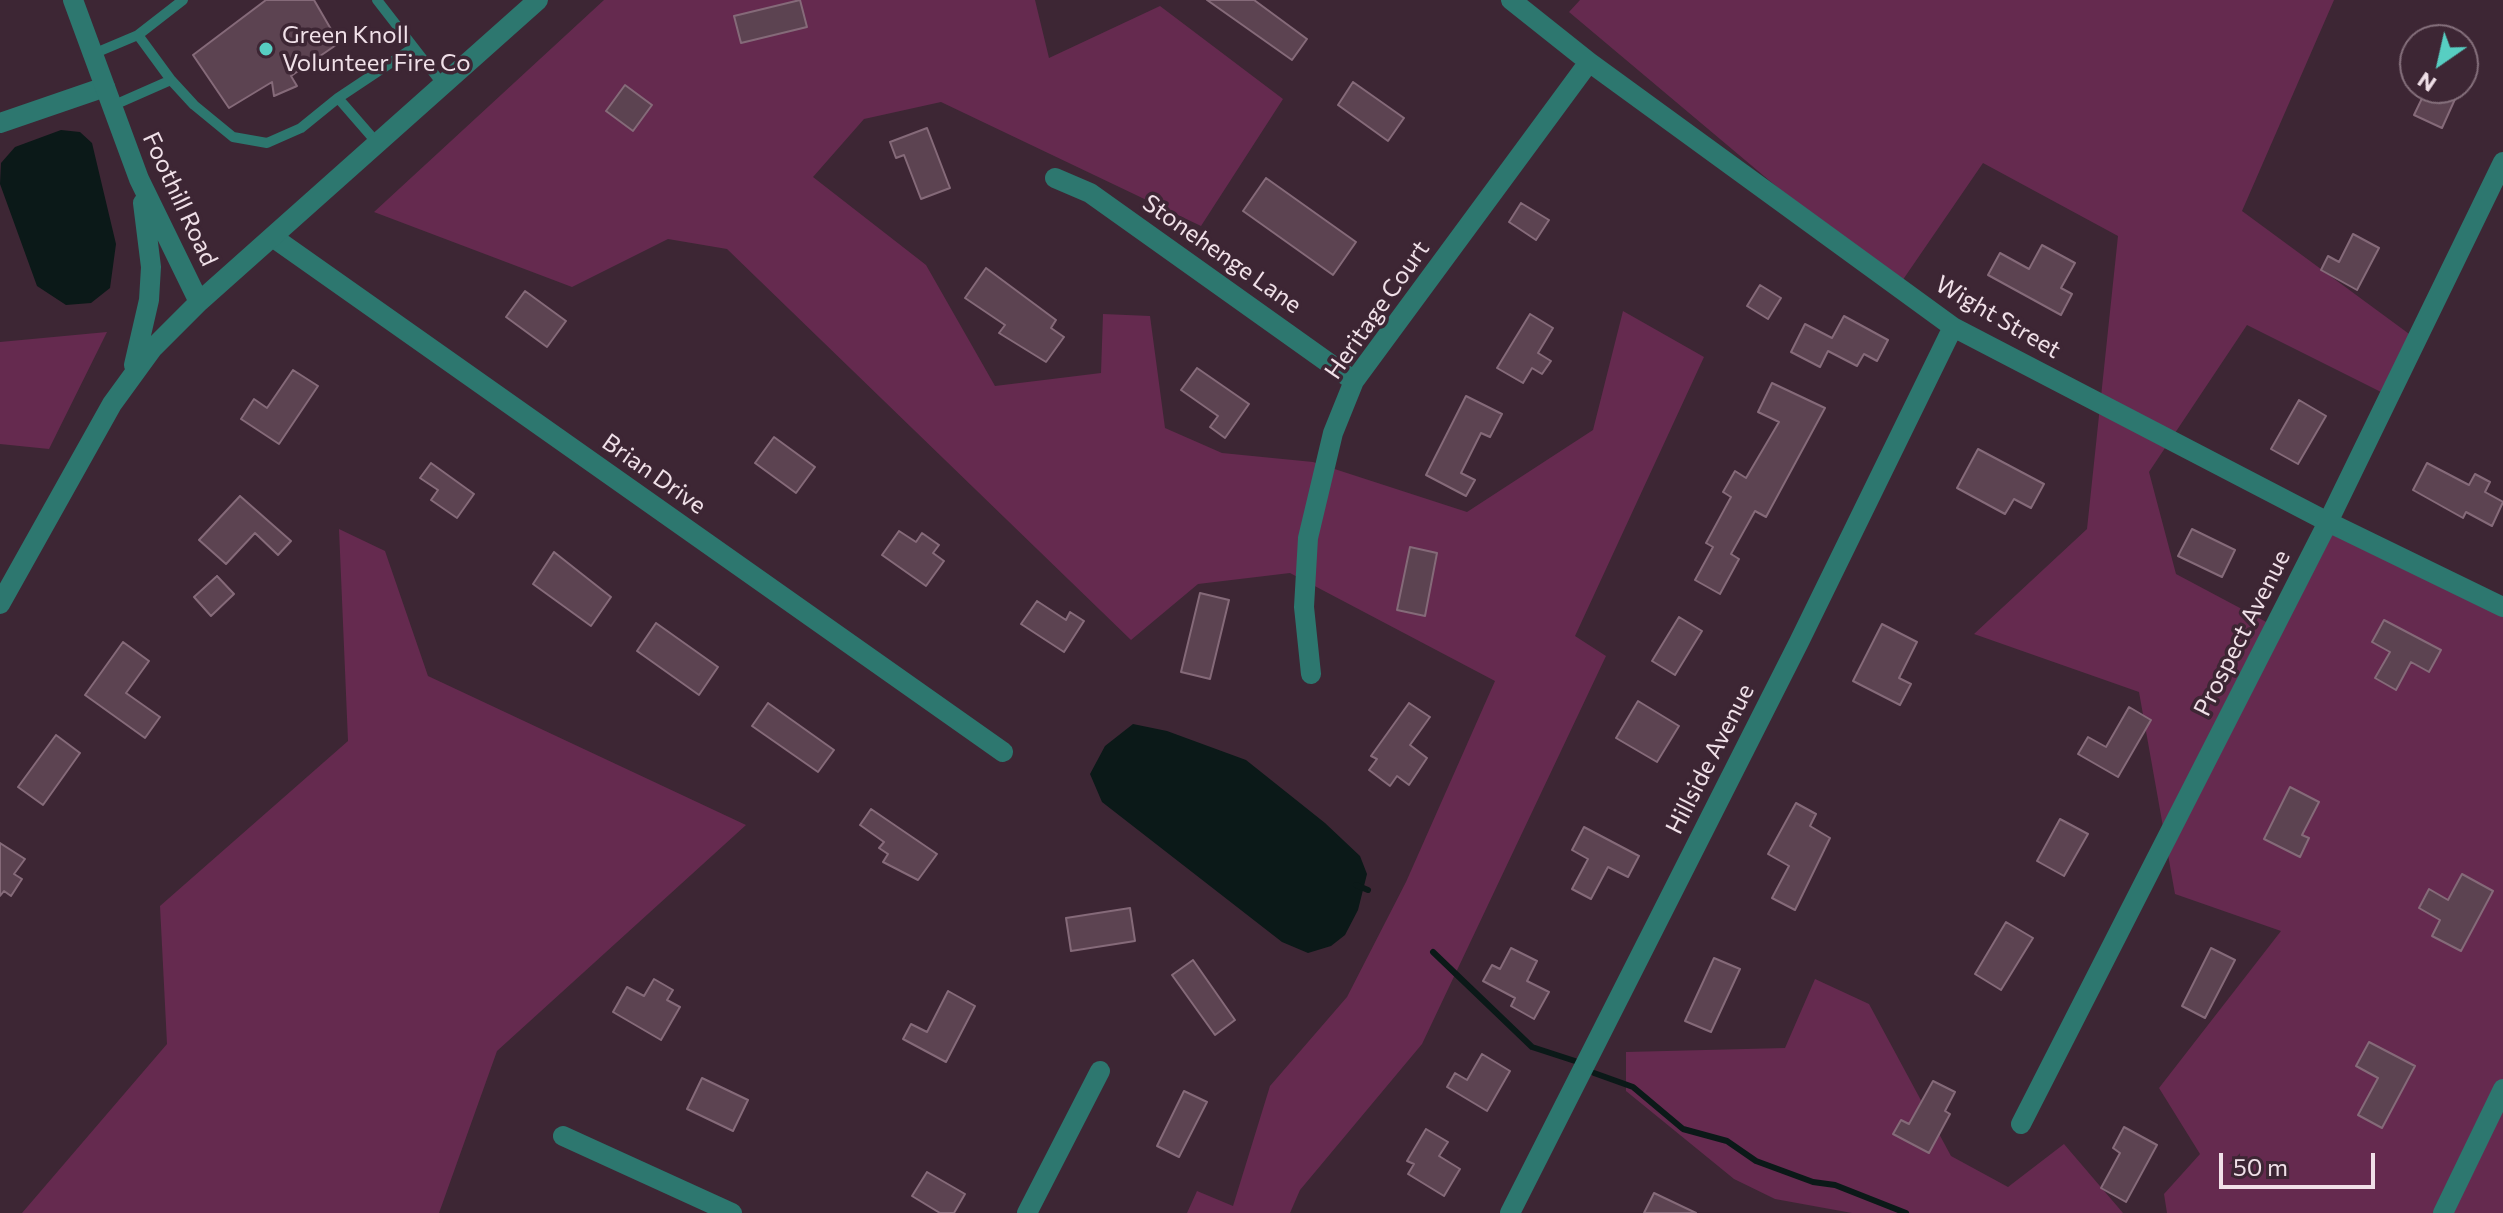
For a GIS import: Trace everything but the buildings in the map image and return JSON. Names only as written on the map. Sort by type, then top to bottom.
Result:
[{"type":"street","name":"Foothill Road","points":[[0,604],[132,373],[199,302],[139,179],[73,0]]},
{"type":"street","points":[[199,302],[538,0]]},
{"type":"street","name":"Wight Street","points":[[1511,0],[1589,62],[1953,327],[2328,522],[2503,607]]},
{"type":"street","name":"Heritage Court","points":[[1311,674],[1304,607],[1308,538],[1333,433],[1354,381],[1589,62]]},
{"type":"street","points":[[0,123],[108,97]]},
{"type":"street","name":"Prospect Avenue","points":[[2021,1124],[2328,522],[2503,162]]},
{"type":"street","name":"Stonehenge Lane","points":[[1055,178],[1090,193],[1354,381]]},
{"type":"street","points":[[132,373],[149,300],[151,267],[139,179]]},
{"type":"street","name":"Brian Drive","points":[[274,238],[1003,752]]},
{"type":"street","name":"Hillside Avenue","points":[[1510,1213],[1799,642],[1953,327]]},
{"type":"street","points":[[1027,1213],[1100,1071]]},
{"type":"street","points":[[2443,1213],[2503,1089]]},
{"type":"street","points":[[563,1136],[732,1213]]},
{"type":"lane","points":[[93,54],[138,35],[183,0]]},
{"type":"lane","points":[[377,0],[443,85]]},
{"type":"lane","points":[[138,35],[171,80],[233,137],[267,143],[301,128],[338,98],[413,48]]},
{"type":"lane","points":[[108,97],[171,80]]},
{"type":"lane","points":[[338,98],[378,144]]},
{"type":"shaded area","points":[[604,0],[1035,0],[1049,58],[1160,6],[1283,99],[1201,226],[941,102],[864,119],[813,177],[926,265],[995,386],[1101,373],[1103,314],[1150,316],[1165,428],[1222,453],[1313,462],[1467,512],[1593,430],[1623,311],[1704,357],[1575,636],[1606,656],[1422,1044],[1300,1190],[1290,1213],[1187,1213],[1197,1191],[1233,1206],[1270,1086],[1347,997],[1406,882],[1495,681],[1290,573],[1198,584],[1131,640],[727,249],[668,239],[572,287],[374,212]]},
{"type":"shaded area","points":[[1580,0],[2334,0],[2242,211],[2416,339],[2385,394],[2247,325],[2149,472],[2176,574],[2270,624],[2325,513],[2503,608],[2503,1213],[2167,1213],[2164,1194],[2200,1154],[2159,1088],[2281,931],[2175,894],[2139,692],[1974,634],[2087,529],[2118,236],[1983,163],[1900,284],[1871,266],[1569,12]]},
{"type":"shaded area","points":[[61,130],[80,132],[92,143],[116,244],[110,288],[91,303],[66,305],[37,286],[0,184],[1,163],[15,147]]},
{"type":"shaded area","points":[[107,332],[49,449],[0,444],[0,342]]},
{"type":"shaded area","points":[[339,529],[385,551],[428,676],[746,825],[497,1051],[439,1213],[22,1213],[167,1044],[160,906],[348,741]]},
{"type":"shaded area","points":[[1133,724],[1167,731],[1246,760],[1325,823],[1360,856],[1367,874],[1358,910],[1345,935],[1331,946],[1308,953],[1282,942],[1102,802],[1090,774],[1105,746]]},
{"type":"shaded area","points":[[1815,979],[1869,1004],[1951,1156],[2008,1187],[2064,1144],[2123,1213],[1852,1213],[1775,1199],[1734,1179],[1626,1091],[1626,1052],[1785,1048]]},
{"type":"waterway","points":[[1356,885],[1368,890]]},
{"type":"waterway","points":[[1433,952],[1532,1047],[1575,1061]]},
{"type":"waterway","points":[[1594,1073],[1633,1087],[1683,1129],[1727,1141],[1756,1161],[1813,1182],[1835,1185],[1906,1213]]},
{"type":"place","name":"Green Knoll Volunteer Fire Co","points":[[266,49]]}]
